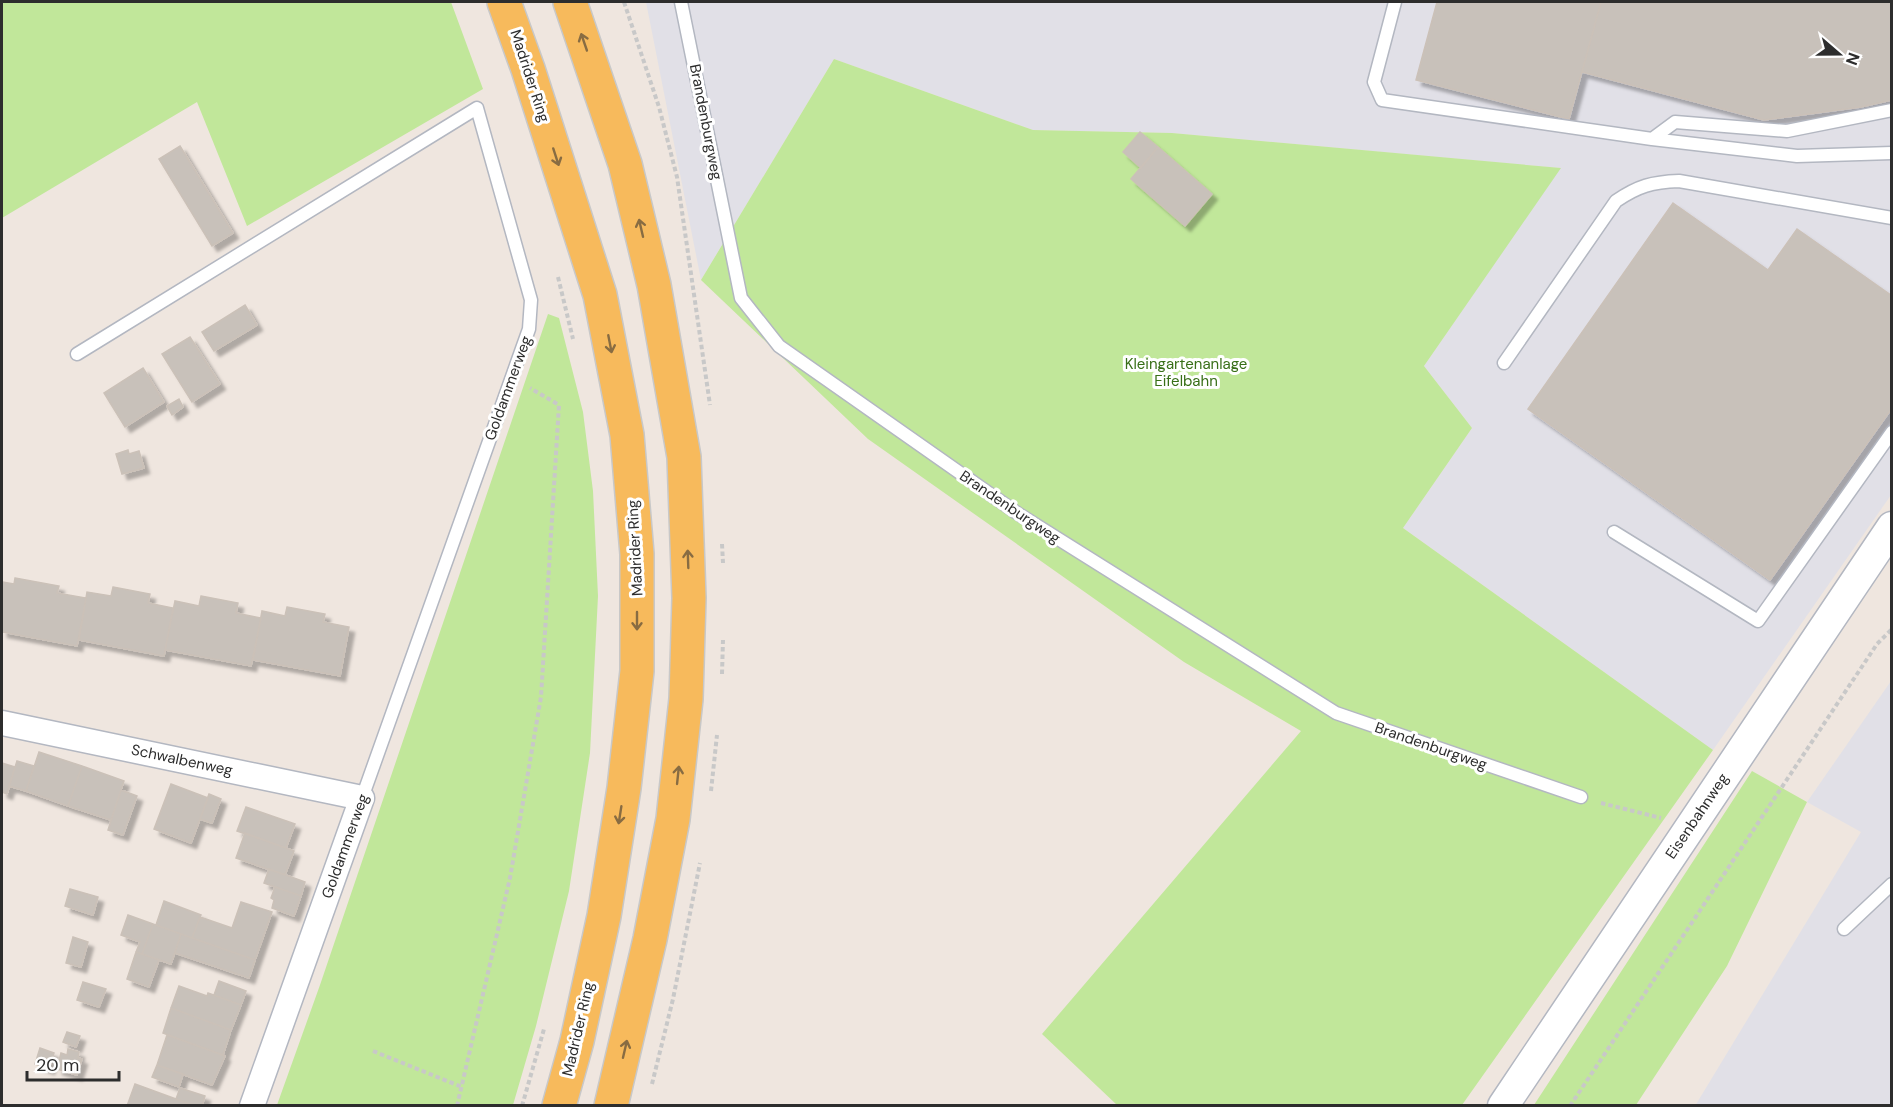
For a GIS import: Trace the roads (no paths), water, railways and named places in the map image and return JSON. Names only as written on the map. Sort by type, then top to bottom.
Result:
[{"type":"main road","name":"Madrider Ring","points":[[504,2],[528,69],[600,295],[627,435],[637,554],[637,671],[624,788],[604,916],[577,1041],[559,1106]]},
{"type":"main road","points":[[570,2],[625,164],[654,285],[684,457],[689,598],[686,699],[673,819],[650,939],[611,1106]]},
{"type":"street","name":"Eisenbahnweg","points":[[1503,1106],[1892,527]]},
{"type":"street","name":"Schwalbenweg","points":[[2,723],[362,798]]},
{"type":"street","name":"Goldammerweg","points":[[252,1106],[362,798]]},
{"type":"lane","name":"Brandenburgweg","points":[[681,2],[741,298],[779,346],[1017,513],[1336,713],[1581,797]]},
{"type":"lane","points":[[1395,2],[1374,82],[1382,100],[1652,140],[1797,156],[1892,153]]},
{"type":"lane","name":"Goldammerweg","points":[[77,354],[477,108],[531,300],[529,329],[362,798]]},
{"type":"lane","points":[[1652,140],[1675,122],[1787,131],[1892,110]]},
{"type":"lane","points":[[1504,363],[1616,201],[1635,188],[1659,181],[1679,181],[1892,218]]},
{"type":"lane","points":[[1614,532],[1758,621],[1892,432]]},
{"type":"lane","points":[[1844,929],[1892,884]]},
{"type":"park label","name":"Kleingartenanlage Eifelbahn","points":[[1186,372]]}]
